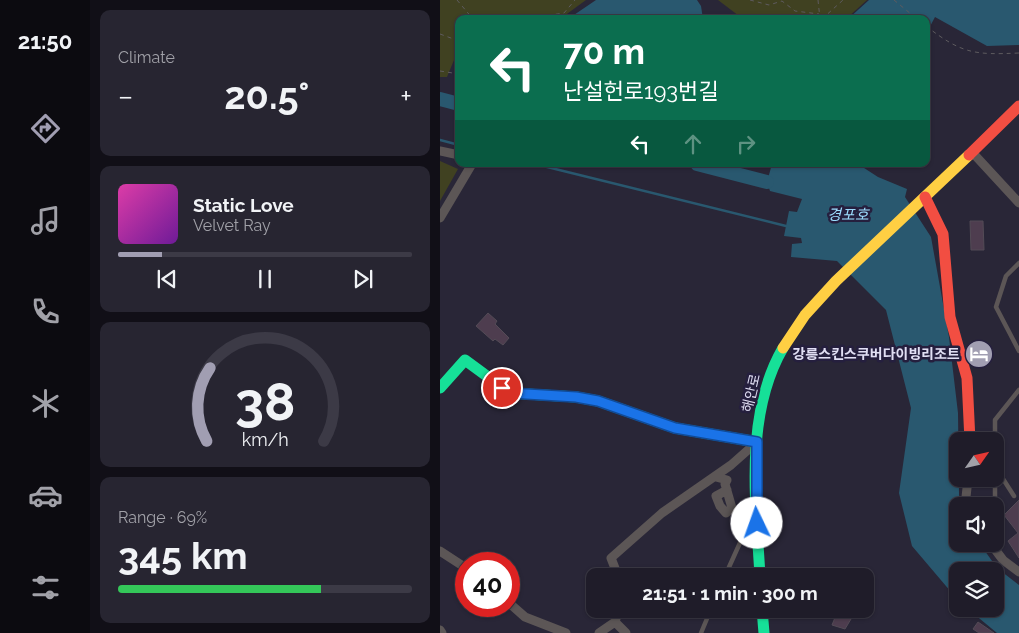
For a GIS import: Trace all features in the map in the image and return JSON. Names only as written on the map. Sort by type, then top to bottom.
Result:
[{"type":"street","points":[[969,432],[966,378],[950,317],[943,234],[922,199],[1019,106]]},
{"type":"street","points":[[440,151],[455,154]]},
{"type":"street","points":[[972,152],[1019,203]]},
{"type":"street","points":[[440,218],[470,167]]},
{"type":"street","name":"해안로","points":[[760,568],[756,506],[757,442],[767,386],[778,359],[802,319],[846,272],[922,199]]},
{"type":"street","points":[[440,388],[465,360],[510,393],[576,397],[598,401],[675,428],[757,442]]},
{"type":"street","points":[[615,568],[611,558],[662,513],[716,477],[757,442]]},
{"type":"street","points":[[716,477],[727,480],[727,490]]},
{"type":"street","points":[[440,550],[455,560]]},
{"type":"street","points":[[997,552],[1003,560],[1019,572]]},
{"type":"street","points":[[520,614],[524,618],[566,633]]},
{"type":"street","points":[[599,633],[615,622],[616,618]]},
{"type":"street","points":[[763,618],[764,633]]},
{"type":"street","points":[[615,622],[626,633]]},
{"type":"lane","points":[[1019,262],[1006,276],[996,307],[1019,351]]},
{"type":"lane","points":[[995,432],[995,420],[1019,390]]},
{"type":"lane","points":[[1004,479],[1014,496]]},
{"type":"lane","points":[[729,568],[756,506]]},
{"type":"lane","points":[[700,633],[707,618]]},
{"type":"path","points":[[457,0],[470,15]]},
{"type":"path","points":[[551,15],[564,13],[575,0]]},
{"type":"path","points":[[750,0],[769,5],[783,1],[795,11],[819,14],[818,0]]},
{"type":"path","points":[[826,15],[843,0]]},
{"type":"path","points":[[894,0],[912,15]]},
{"type":"path","points":[[930,29],[952,45],[980,55],[1019,53]]},
{"type":"path","points":[[440,34],[455,40]]},
{"type":"path","points":[[440,71],[455,73]]},
{"type":"green space","points":[[440,0],[586,0],[565,15],[455,15],[455,58],[447,77],[440,77]]},
{"type":"green space","points":[[718,0],[867,0],[850,15],[738,15]]},
{"type":"green space","points":[[440,161],[458,169],[440,201]]},
{"type":"water","points":[[596,0],[697,0],[701,6],[702,15],[574,15]]},
{"type":"water","points":[[869,0],[1019,0],[1019,45],[987,46],[935,17],[930,26],[930,15],[852,15]]},
{"type":"water","name":"경포호","points":[[771,167],[863,167],[878,177],[907,189],[905,197],[931,237],[949,337],[958,413],[958,432],[949,432],[949,488],[959,488],[960,497],[949,497],[949,552],[986,552],[993,562],[949,562],[949,590],[912,546],[899,493],[911,408],[886,310],[837,261],[791,257],[792,244],[802,243],[801,238],[784,236],[789,211],[797,212],[802,199],[770,191],[767,182]]},
{"type":"water","name":"경포호","points":[[1004,573],[1019,585],[1019,633],[997,633],[978,617],[1004,617]]},
{"type":"building","points":[[970,221],[983,221],[984,250],[971,250]]},
{"type":"building","points":[[488,313],[497,321],[495,324],[509,338],[503,345],[495,339],[493,341],[476,326]]},
{"type":"building","points":[[1019,500],[1019,558],[1008,541],[1018,533],[1004,515]]},
{"type":"building","points":[[835,618],[851,619],[845,629],[832,625]]},
{"type":"building","points":[[978,622],[994,633],[979,633],[973,629]]},
{"type":"waterway","points":[[440,99],[455,103]]},
{"type":"waterway","points":[[440,140],[455,144]]},
{"type":"waterway","points":[[547,167],[786,226]]},
{"type":"waterway","points":[[709,167],[767,182]]},
{"type":"traffic: fast","points":[[759,568],[755,489],[758,430],[762,402],[771,374],[783,348]]},
{"type":"traffic: fast","points":[[440,388],[465,360],[510,393],[576,397],[598,401],[675,428],[757,442]]},
{"type":"traffic: fast","points":[[763,618],[764,633]]},
{"type":"traffic: slow","points":[[783,348],[805,315],[836,281],[969,155]]},
{"type":"traffic: jam","points":[[969,155],[1019,106]]},
{"type":"traffic: jam","points":[[925,197],[943,234],[950,317],[967,378],[970,432]]},
{"type":"place","name":"강릉스킨스쿠버다이빙리조트","points":[[979,354]]},
{"type":"route","points":[[502,388],[510,393],[576,397],[598,401],[675,428],[757,442],[757,523]]}]
